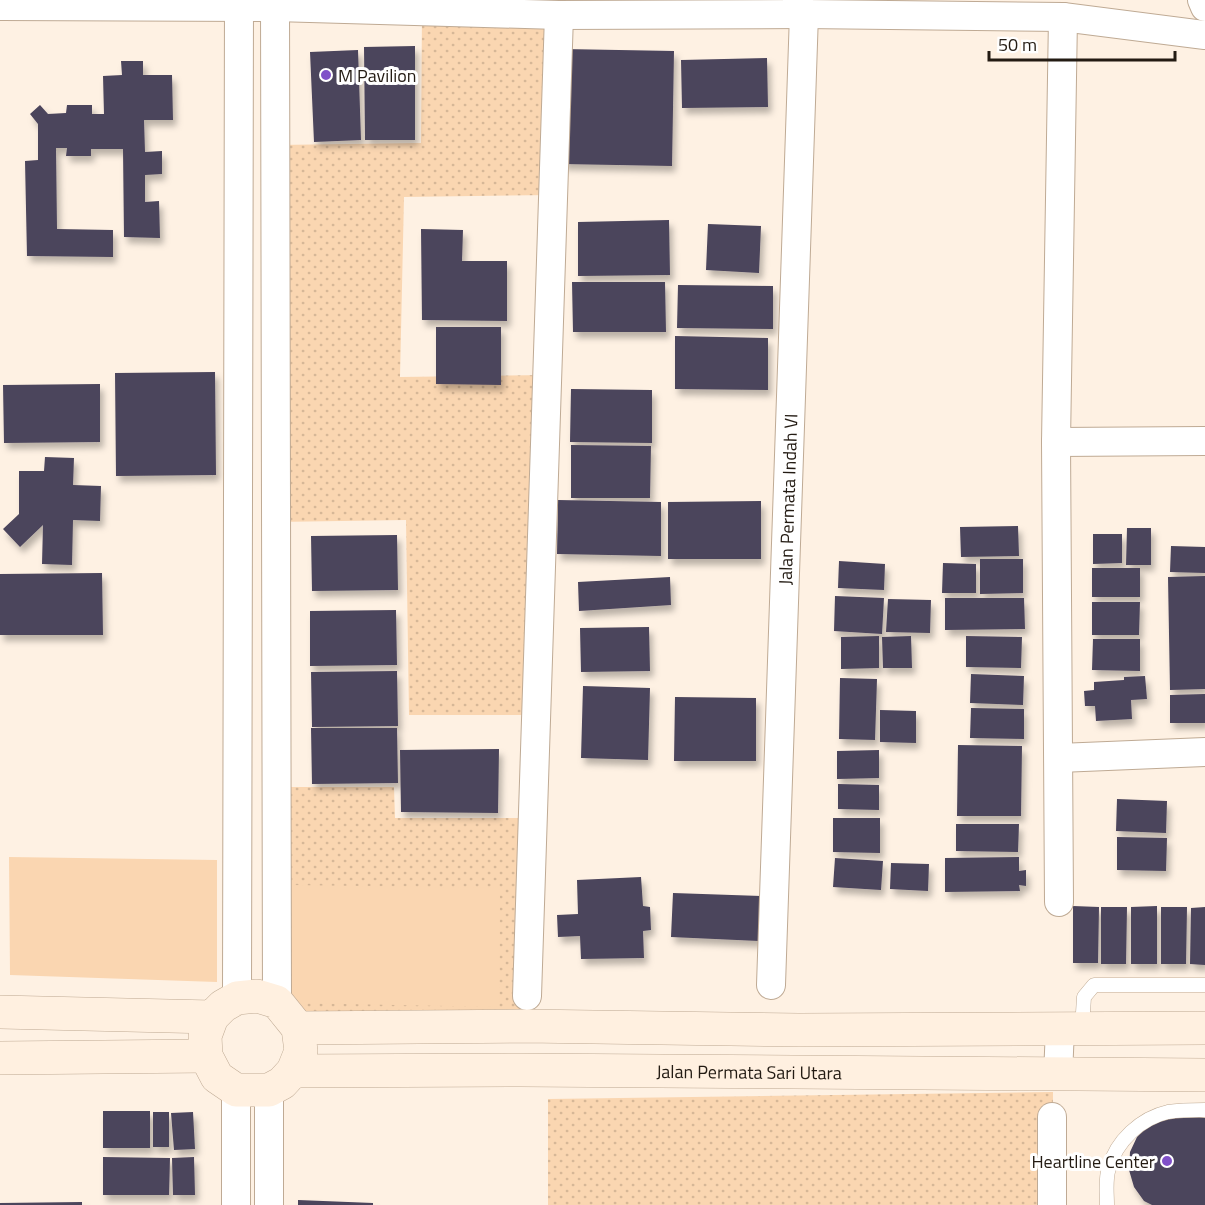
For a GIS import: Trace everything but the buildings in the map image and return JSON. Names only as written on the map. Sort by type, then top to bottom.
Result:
[{"type":"street","points":[[1202,0],[1205,7]]},
{"type":"street","points":[[239,3],[237,850],[224,1008],[205,1036],[206,1056],[217,1077],[236,1090],[281,1081]]},
{"type":"street","points":[[0,6],[239,3],[559,15],[800,7],[1006,8],[1205,35]]},
{"type":"street","points":[[275,4],[277,1002]]},
{"type":"street","name":"Jalan Permata Indah VI","points":[[771,986],[800,7]]},
{"type":"street","points":[[527,996],[559,15]]},
{"type":"street","points":[[1059,902],[1056,442],[1063,17]]},
{"type":"street","points":[[1056,442],[1205,441]]},
{"type":"street","points":[[1059,758],[1205,753]]},
{"type":"street","points":[[237,850],[277,850]]},
{"type":"street","points":[[0,1012],[224,1008],[257,996],[277,1002],[298,1028],[301,1051],[281,1081],[268,1205]]},
{"type":"street","points":[[298,1028],[526,1026],[799,1030],[1205,1028]]},
{"type":"street","points":[[1058,1075],[1071,1029]]},
{"type":"street","points":[[0,1058],[206,1056]]},
{"type":"street","name":"Jalan Permata Sari Utara","points":[[281,1081],[521,1070],[1205,1075]]},
{"type":"street","points":[[236,1090],[236,1205]]},
{"type":"street","points":[[1052,1117],[1052,1205]]},
{"type":"lane","points":[[1071,1029],[1084,997],[1094,985],[1205,985]]},
{"type":"lane","points":[[1107,1205],[1108,1169],[1119,1146],[1127,1136],[1146,1121],[1165,1113],[1205,1110]]},
{"type":"shaded area","points":[[422,11],[559,15],[553,195],[404,197],[400,377],[547,375],[536,715],[409,715],[406,520],[276,522],[276,145],[421,143]]},
{"type":"shaded area","points":[[277,787],[394,787],[395,818],[533,818],[526,1026],[298,1028],[277,1002]]},
{"type":"shaded area","points":[[9,857],[217,860],[217,982],[10,975]]},
{"type":"shaded area","points":[[291,885],[500,888],[499,1007],[292,1003]]},
{"type":"shaded area","points":[[1053,1092],[1052,1205],[548,1205],[548,1099]]},
{"type":"place","name":"M Pavilion","points":[[326,75]]},
{"type":"place","name":"Heartline Center","points":[[1167,1161]]}]
